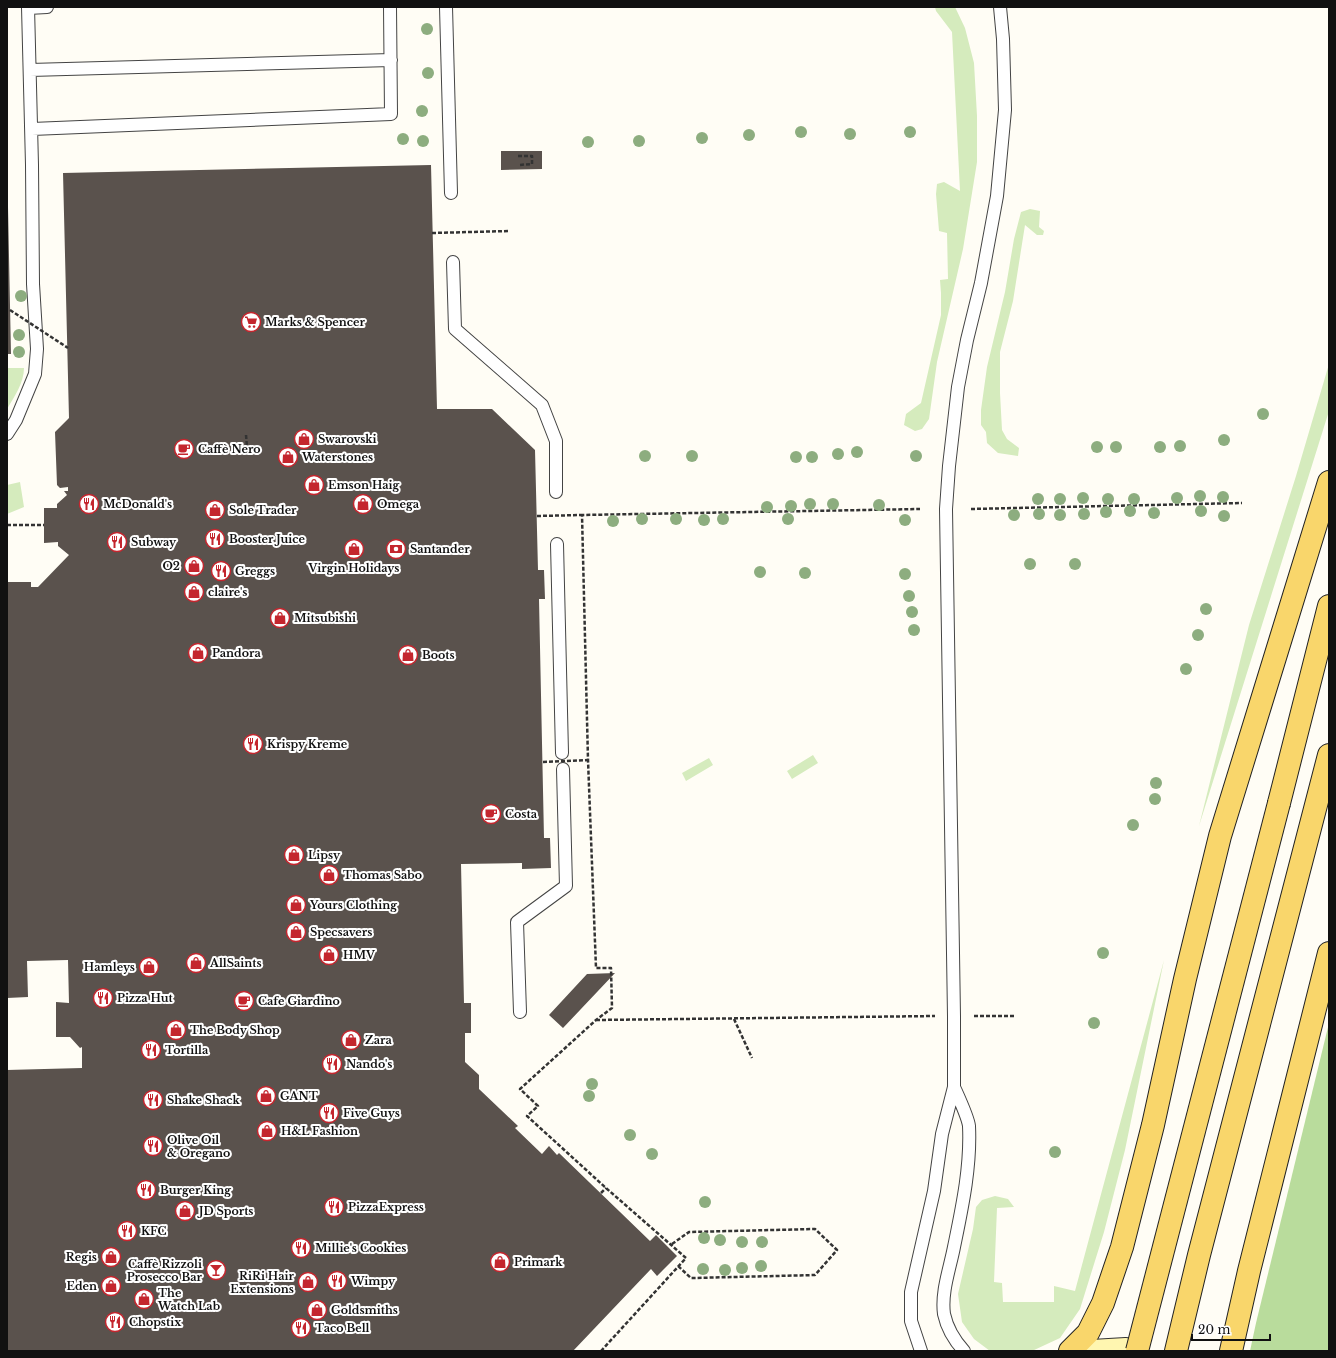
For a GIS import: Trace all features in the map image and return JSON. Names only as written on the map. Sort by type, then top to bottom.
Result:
[{"type":"main road","points":[[1070,1351],[1088,1333],[1103,1303],[1122,1248],[1153,1125],[1185,979],[1220,836],[1329,482]]},
{"type":"main road","points":[[1092,1351],[1126,1349],[1137,1351],[1329,606]]},
{"type":"main road","points":[[1176,1351],[1329,755]]},
{"type":"main road","points":[[1231,1351],[1249,1271],[1329,953]]},
{"type":"lane","points":[[7,434],[18,414],[36,374],[37,349],[33,284],[32,129],[28,7],[47,7]]},
{"type":"lane","points":[[32,129],[391,114],[390,7]]},
{"type":"lane","points":[[446,7],[451,193]]},
{"type":"lane","points":[[921,1351],[911,1321],[911,1292],[934,1190],[942,1134],[954,1086],[946,509],[949,466],[958,387],[967,340],[981,283],[997,196],[1005,110],[1003,39],[1000,7]]},
{"type":"lane","points":[[30,70],[391,60]]},
{"type":"lane","points":[[453,262],[455,329],[542,405],[556,441],[556,492]]},
{"type":"lane","points":[[557,544],[562,754]]},
{"type":"lane","points":[[520,1012],[517,922],[566,886],[563,769]]},
{"type":"lane","points":[[954,1086],[969,1124],[968,1150],[965,1190],[947,1278],[944,1312],[947,1325],[956,1342],[964,1351]]},
{"type":"path","points":[[518,156],[532,156],[532,164],[519,165]]},
{"type":"path","points":[[432,233],[509,231]]},
{"type":"path","points":[[10,310],[68,348]]},
{"type":"path","points":[[246,435],[247,447]]},
{"type":"path","points":[[971,509],[1242,503]]},
{"type":"path","points":[[537,516],[920,509]]},
{"type":"path","points":[[582,516],[588,760],[596,968],[611,968],[612,1008],[596,1020],[520,1089],[538,1106],[527,1116],[686,1258],[601,1351]]},
{"type":"path","points":[[7,525],[44,525]]},
{"type":"path","points":[[543,762],[588,760]]},
{"type":"path","points":[[596,1020],[1015,1016]]},
{"type":"path","points":[[734,1019],[752,1058]]},
{"type":"path","points":[[601,1193],[606,1188]]},
{"type":"path","points":[[672,1244],[689,1232],[815,1229],[837,1250],[815,1275],[691,1278],[678,1266]]},
{"type":"green space","points":[[935,7],[955,7],[965,28],[974,63],[977,116],[977,162],[963,249],[937,362],[929,419],[922,429],[915,431],[904,425],[906,414],[921,403],[941,315],[940,280],[948,279],[947,233],[939,231],[936,194],[937,184],[944,182],[960,191],[952,32],[936,11]]},
{"type":"green space","points":[[1030,209],[1040,211],[1039,227],[1044,231],[1043,235],[1037,235],[1025,225],[1013,301],[1000,352],[1002,430],[1007,439],[1019,448],[1018,456],[998,453],[987,443],[986,432],[981,425],[981,410],[987,367],[1005,292],[1014,239],[1021,212]]},
{"type":"green space","points":[[1329,364],[1329,411],[1199,826],[1249,625],[1296,476]]},
{"type":"green space","points":[[7,368],[24,368],[24,374],[7,409]]},
{"type":"green space","points":[[20,482],[24,507],[7,514],[7,485]]},
{"type":"green space","points":[[813,755],[818,763],[792,779],[787,771]]},
{"type":"green space","points":[[709,758],[713,765],[686,781],[682,773]]},
{"type":"green space","points":[[1164,960],[1125,1150],[1104,1232],[1080,1309],[1060,1338],[1032,1351],[990,1351],[974,1339],[962,1322],[958,1294],[973,1229],[976,1207],[982,1200],[995,1196],[1008,1199],[1014,1207],[997,1208],[994,1282],[1002,1283],[1003,1302],[1054,1302],[1054,1286],[1075,1291]]},
{"type":"green space","points":[[1329,1023],[1329,1351],[1250,1351],[1256,1323]]},
{"type":"building","points":[[501,151],[542,151],[542,169],[501,170]]},
{"type":"building","points":[[431,165],[437,409],[492,409],[535,450],[538,570],[544,570],[545,599],[539,599],[544,838],[550,838],[551,868],[522,869],[522,863],[461,864],[464,1003],[471,1003],[471,1033],[465,1033],[465,1062],[479,1075],[479,1089],[518,1126],[515,1128],[542,1154],[549,1146],[557,1155],[559,1153],[650,1241],[656,1235],[677,1256],[657,1276],[651,1269],[573,1351],[7,1351],[7,1070],[82,1068],[82,1047],[80,1048],[70,1037],[56,1037],[56,1002],[69,1003],[68,960],[27,961],[28,997],[7,998],[7,582],[31,582],[31,587],[38,587],[69,555],[58,546],[58,542],[44,543],[44,508],[57,508],[57,504],[67,495],[64,491],[68,491],[68,487],[60,488],[57,485],[55,432],[69,418],[63,173]]},
{"type":"building","points":[[8,207],[11,354],[7,354]]},
{"type":"building","points":[[615,973],[563,1028],[549,1015],[587,974]]},
{"type":"place","name":"Marks & Spencer","points":[[251,322]]},
{"type":"place","name":"Swarovski","points":[[304,439]]},
{"type":"place","name":"Caffè Nero","points":[[184,449]]},
{"type":"place","name":"Waterstones","points":[[288,457]]},
{"type":"place","name":"Emson Haig","points":[[314,485]]},
{"type":"place","name":"McDonald's","points":[[89,504]]},
{"type":"place","name":"Omega","points":[[363,504]]},
{"type":"place","name":"Sole Trader","points":[[215,510]]},
{"type":"place","name":"Booster Juice","points":[[215,539]]},
{"type":"place","name":"Subway","points":[[117,542]]},
{"type":"place","name":"Virgin Holidays","points":[[354,549]]},
{"type":"place","name":"Santander","points":[[396,549]]},
{"type":"place","name":"O2","points":[[194,566]]},
{"type":"place","name":"Greggs","points":[[221,571]]},
{"type":"place","name":"claire's","points":[[194,592]]},
{"type":"place","name":"Mitsubishi","points":[[280,618]]},
{"type":"place","name":"Pandora","points":[[198,653]]},
{"type":"place","name":"Boots","points":[[408,655]]},
{"type":"place","name":"Krispy Kreme","points":[[253,744]]},
{"type":"place","name":"Costa","points":[[491,814]]},
{"type":"place","name":"Lipsy","points":[[294,855]]},
{"type":"place","name":"Thomas Sabo","points":[[329,875]]},
{"type":"place","name":"Yours Clothing","points":[[296,905]]},
{"type":"place","name":"Specsavers","points":[[296,932]]},
{"type":"place","name":"HMV","points":[[329,955]]},
{"type":"place","name":"AllSaints","points":[[196,963]]},
{"type":"place","name":"Hamleys","points":[[149,967]]},
{"type":"place","name":"Pizza Hut","points":[[103,998]]},
{"type":"place","name":"Cafe Giardino","points":[[244,1001]]},
{"type":"place","name":"The Body Shop","points":[[176,1030]]},
{"type":"place","name":"Zara","points":[[351,1040]]},
{"type":"place","name":"Tortilla","points":[[151,1050]]},
{"type":"place","name":"Nando's","points":[[332,1064]]},
{"type":"place","name":"GANT","points":[[266,1096]]},
{"type":"place","name":"Shake Shack","points":[[153,1100]]},
{"type":"place","name":"Five Guys","points":[[329,1113]]},
{"type":"place","name":"H&L Fashion","points":[[267,1131]]},
{"type":"place","name":"Olive Oil & Oregano","points":[[153,1146]]},
{"type":"place","name":"Burger King","points":[[146,1190]]},
{"type":"place","name":"PizzaExpress","points":[[334,1207]]},
{"type":"place","name":"JD Sports","points":[[185,1211]]},
{"type":"place","name":"KFC","points":[[127,1231]]},
{"type":"place","name":"Millie's Cookies","points":[[301,1248]]},
{"type":"place","name":"Regis","points":[[111,1257]]},
{"type":"place","name":"Primark","points":[[500,1262]]},
{"type":"place","name":"Caffè Rizzoli Prosecco Bar","points":[[216,1270]]},
{"type":"place","name":"Wimpy","points":[[337,1281]]},
{"type":"place","name":"RiRi Hair Extensions","points":[[308,1282]]},
{"type":"place","name":"Eden","points":[[111,1286]]},
{"type":"place","name":"The Watch Lab","points":[[144,1299]]},
{"type":"place","name":"Goldsmiths","points":[[317,1310]]},
{"type":"place","name":"Chopstix","points":[[115,1322]]},
{"type":"place","name":"Taco Bell","points":[[301,1328]]}]
